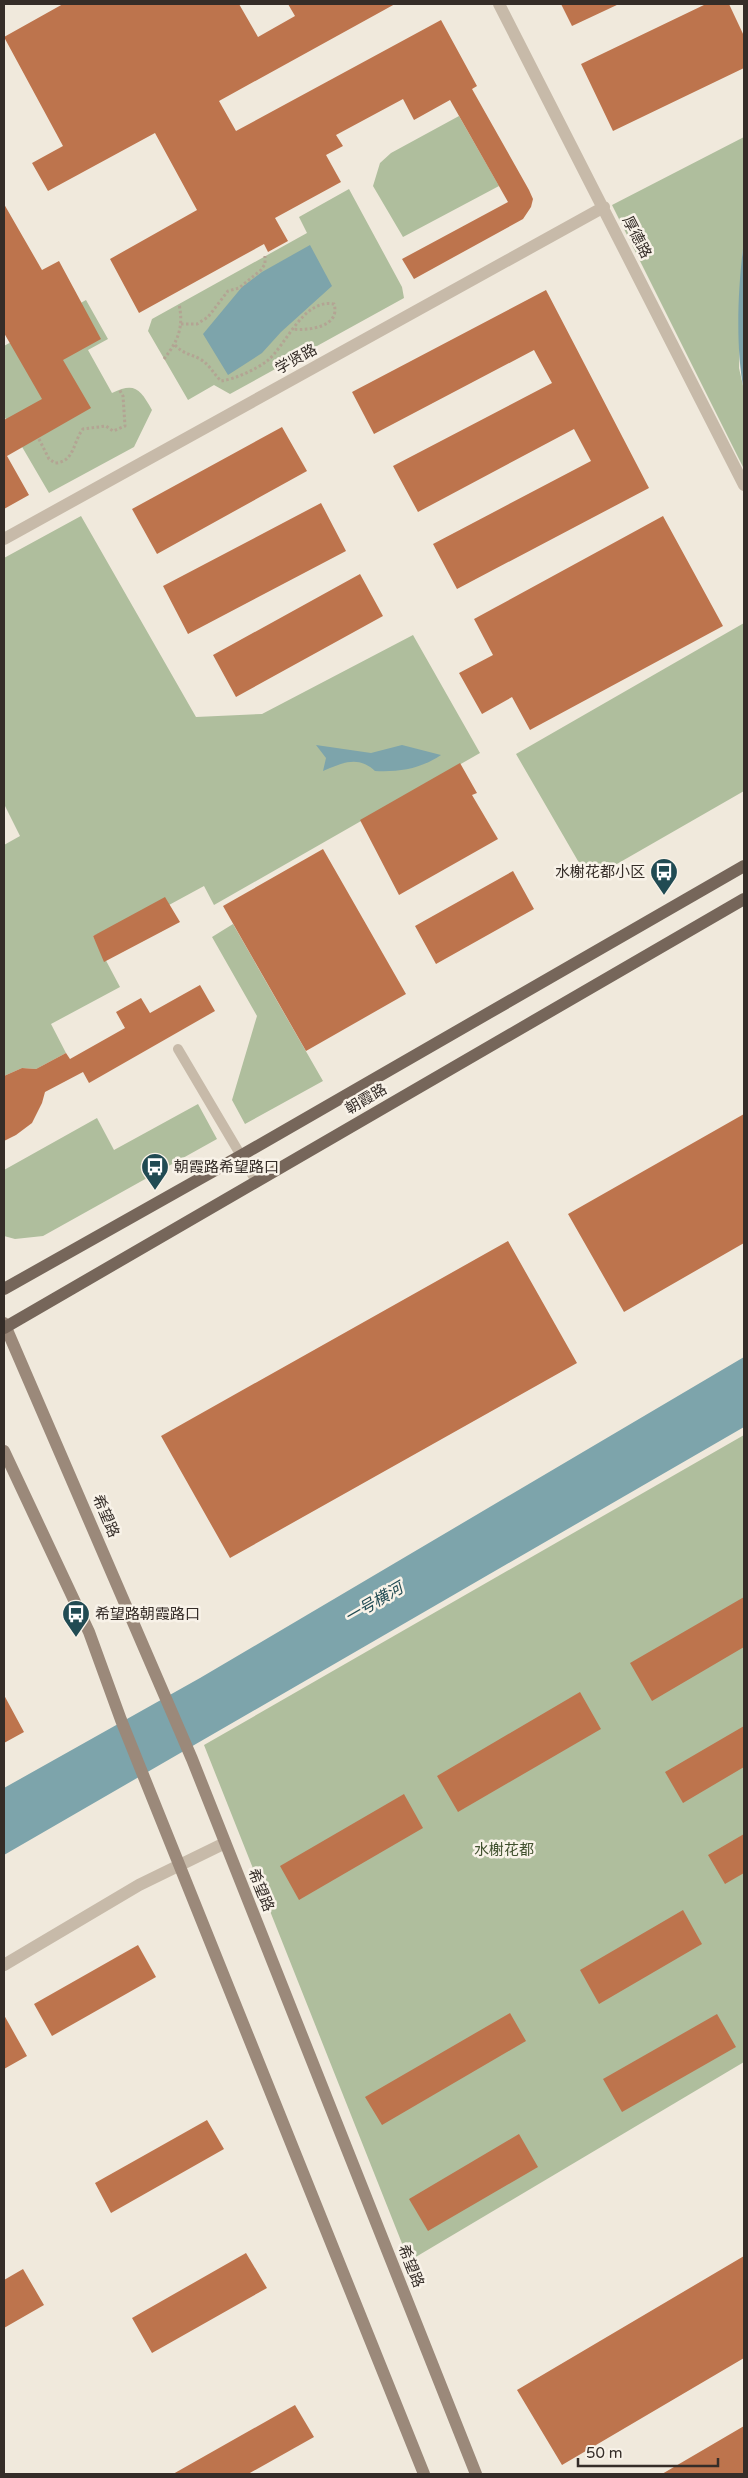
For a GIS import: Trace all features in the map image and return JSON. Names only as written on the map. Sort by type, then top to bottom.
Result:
[{"type":"main road","name":"朝霞路","points":[[4,1289],[242,1155],[744,866]]},
{"type":"main road","name":"朝霞路","points":[[4,1326],[744,899]]},
{"type":"main road","name":"希望路","points":[[4,1326],[192,1759],[476,2474]]},
{"type":"main road","points":[[4,1452],[89,1632],[121,1720],[424,2474]]},
{"type":"street","name":"厚德路","points":[[499,4],[744,485]]},
{"type":"street","name":"学贤路","points":[[4,539],[604,207]]},
{"type":"street","points":[[4,1965],[130,1890],[179,1864],[226,1843]]},
{"type":"lane","points":[[178,1049],[242,1155],[256,1182]]},
{"type":"path","points":[[181,324],[197,324],[208,317],[228,291],[239,288],[261,270],[265,264],[265,256]]},
{"type":"path","points":[[175,345],[181,352],[199,358],[210,367],[221,381],[230,379],[267,361],[292,329],[316,307],[326,302],[334,304],[336,310],[329,322],[307,330],[292,329]]},
{"type":"path","points":[[164,359],[175,345],[181,324],[179,304]]},
{"type":"path","points":[[39,439],[50,459],[55,463],[61,463],[72,454],[77,445],[77,436],[83,429],[106,426],[113,431],[125,426],[123,396],[119,389]]},
{"type":"green space","points":[[459,116],[499,186],[403,237],[373,186],[380,163],[391,153]]},
{"type":"green space","points":[[744,137],[744,241],[739,368],[744,390],[744,469],[612,205]]},
{"type":"green space","points":[[349,189],[402,287],[404,298],[230,394],[214,385],[188,400],[148,331],[152,319],[307,233],[299,217]]},
{"type":"green space","points":[[86,300],[108,339],[88,350],[112,393],[132,388],[140,392],[152,410],[134,447],[49,493],[4,416],[4,346]]},
{"type":"green space","points":[[81,516],[196,717],[262,714],[413,635],[480,753],[214,905],[204,886],[169,905],[93,936],[120,987],[51,1024],[66,1053],[36,1069],[22,1068],[4,1076],[4,845],[20,836],[4,804],[4,558]]},
{"type":"green space","points":[[744,623],[744,791],[589,880],[516,754]]},
{"type":"green space","points":[[233,924],[323,1081],[245,1124],[232,1100],[257,1016],[212,937]]},
{"type":"green space","points":[[198,1104],[217,1139],[43,1236],[15,1239],[4,1236],[4,1170],[97,1118],[114,1150]]},
{"type":"green space","name":"水榭花都","points":[[744,1435],[744,2062],[409,2261],[204,1745]]},
{"type":"water","points":[[744,241],[744,390],[739,355],[738,316]]},
{"type":"water","points":[[310,245],[332,286],[281,332],[262,353],[228,375],[203,334],[242,287],[262,272]]},
{"type":"water","points":[[316,745],[371,753],[402,745],[441,755],[425,764],[401,770],[375,771],[362,763],[350,762],[323,771],[326,758]]},
{"type":"water","name":"一号横河","points":[[744,1357],[744,1427],[4,1855],[4,1788],[200,1678]]},
{"type":"building","points":[[63,4],[239,4],[258,37],[295,16],[288,4],[395,4],[219,101],[236,131],[441,20],[477,86],[472,89],[529,190],[533,199],[531,207],[523,219],[414,279],[402,259],[508,202],[450,100],[414,120],[403,99],[336,135],[343,146],[326,155],[341,182],[275,218],[288,241],[268,252],[264,244],[139,313],[110,259],[197,210],[155,133],[48,191],[32,163],[63,146],[4,37]]},
{"type":"building","points":[[561,4],[619,4],[572,26]]},
{"type":"building","points":[[706,4],[729,4],[744,36],[744,68],[613,131],[581,64]]},
{"type":"building","points":[[4,204],[42,270],[59,261],[101,339],[63,360],[91,408],[7,456],[29,495],[4,509],[4,420],[42,399],[4,333]]},
{"type":"building","points":[[546,290],[649,488],[457,589],[433,544],[591,461],[574,429],[418,512],[393,466],[552,383],[534,350],[374,434],[352,392]]},
{"type":"building","points":[[282,427],[307,471],[157,554],[132,509]]},
{"type":"building","points":[[321,503],[346,551],[188,634],[163,586]]},
{"type":"building","points":[[663,516],[723,626],[530,730],[512,697],[482,714],[459,673],[493,655],[474,619]]},
{"type":"building","points":[[360,574],[383,616],[236,697],[213,655]]},
{"type":"building","points":[[460,763],[477,793],[472,795],[498,839],[399,895],[360,820]]},
{"type":"building","points":[[323,849],[406,994],[306,1051],[223,906]]},
{"type":"building","points":[[513,871],[534,909],[436,964],[415,926]]},
{"type":"building","points":[[165,897],[180,922],[104,962],[93,936]]},
{"type":"building","points":[[200,985],[215,1011],[89,1083],[83,1072],[45,1092],[32,1123],[4,1141],[4,1076],[22,1068],[36,1069],[66,1053],[70,1059],[125,1028],[116,1012],[141,998],[150,1013]]},
{"type":"building","points":[[744,1114],[744,1243],[624,1312],[568,1214]]},
{"type":"building","points":[[508,1241],[577,1363],[230,1558],[161,1436]]},
{"type":"building","points":[[744,1597],[744,1647],[652,1701],[630,1663]]},
{"type":"building","points":[[580,1692],[601,1729],[458,1812],[437,1776]]},
{"type":"building","points":[[4,1695],[24,1732],[4,1743]]},
{"type":"building","points":[[744,1726],[744,1767],[683,1803],[665,1772]]},
{"type":"building","points":[[404,1794],[423,1828],[299,1900],[280,1866]]},
{"type":"building","points":[[744,1834],[744,1873],[725,1884],[708,1855]]},
{"type":"building","points":[[683,1910],[702,1944],[599,2004],[580,1970]]},
{"type":"building","points":[[138,1945],[156,1977],[52,2036],[34,2004]]},
{"type":"building","points":[[510,2013],[526,2041],[382,2125],[365,2097]]},
{"type":"building","points":[[717,2014],[736,2047],[622,2112],[603,2079]]},
{"type":"building","points":[[4,2015],[27,2056],[4,2069]]},
{"type":"building","points":[[207,2120],[224,2149],[111,2213],[95,2183]]},
{"type":"building","points":[[519,2134],[538,2167],[428,2231],[409,2199]]},
{"type":"building","points":[[246,2253],[267,2288],[152,2353],[132,2318]]},
{"type":"building","points":[[744,2256],[744,2358],[562,2465],[517,2390]]},
{"type":"building","points":[[23,2269],[44,2305],[4,2328],[4,2280]]},
{"type":"building","points":[[295,2405],[314,2437],[248,2474],[173,2474]]},
{"type":"building","points":[[744,2426],[744,2474],[662,2474]]},
{"type":"place","name":"水榭花都小区","points":[[664,896]]},
{"type":"place","name":"朝霞路希望路口","points":[[155,1191]]},
{"type":"place","name":"希望路朝霞路口","points":[[76,1638]]}]
